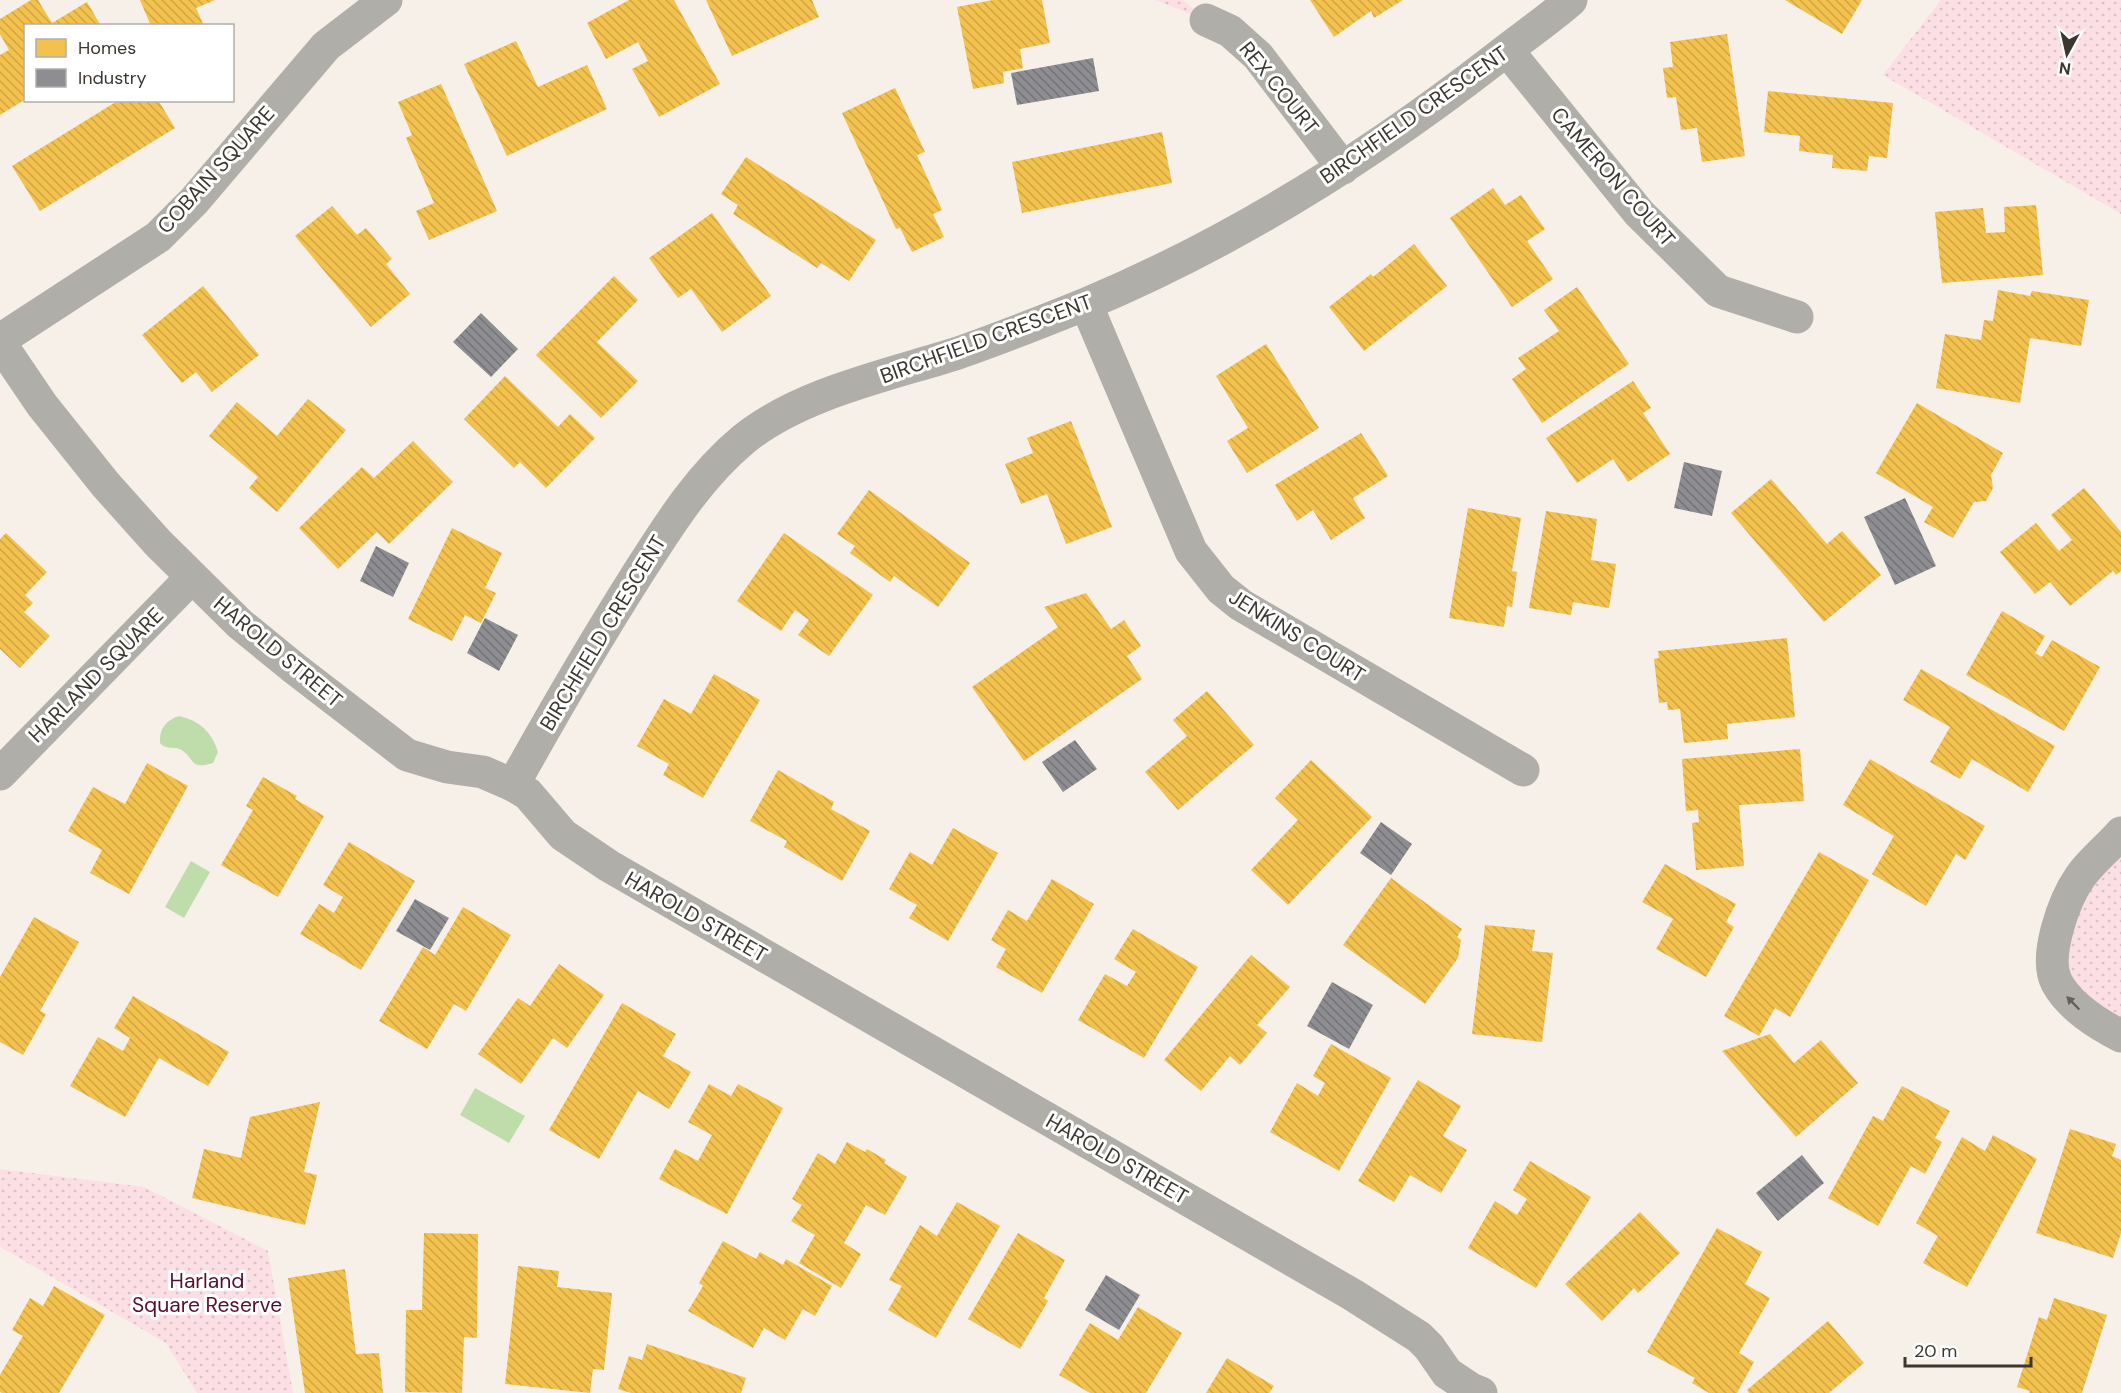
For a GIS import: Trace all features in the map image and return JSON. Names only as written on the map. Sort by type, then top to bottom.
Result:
[{"type":"street","name":"COBAIN SQUARE","points":[[0,342],[158,237],[194,201],[326,46],[386,0]]},
{"type":"street","name":"BIRCHFIELD CRESCENT","points":[[513,785],[622,598],[684,502],[712,468],[769,421],[794,408],[962,351],[1086,304],[1213,245],[1391,137],[1571,0]]},
{"type":"street","name":"REX COURT","points":[[1206,20],[1230,31],[1258,56],[1342,168]]},
{"type":"street","name":"CAMERON COURT","points":[[1507,50],[1639,213],[1718,291],[1797,317]]},
{"type":"street","name":"JENKINS COURT","points":[[1086,304],[1191,551],[1221,589],[1242,605],[1523,770]]},
{"type":"street","name":"HAROLD STREET","points":[[0,342],[42,405],[75,448],[127,509],[192,577],[240,624],[294,669],[406,755],[447,767],[483,772],[513,785],[528,794],[563,835],[609,866],[1353,1295],[1419,1337],[1447,1373],[1473,1392]]},
{"type":"street","name":"HARLAND SQUARE","points":[[0,774],[192,577]]},
{"type":"street","points":[[2121,833],[2080,876],[2070,893],[2058,922],[2054,965],[2056,981],[2070,1000],[2082,1011],[2121,1036]]},
{"type":"green space","points":[[1155,0],[1183,0],[1206,20]]},
{"type":"green space","points":[[1941,0],[2121,0],[2121,214],[1883,75]]},
{"type":"green space","points":[[2121,833],[2121,1036],[2053,965],[2054,947]]},
{"type":"green space","name":"Harland Square Reserve","points":[[0,1169],[144,1187],[268,1251],[293,1393],[197,1393],[166,1343],[0,1247]]},
{"type":"shaded area","points":[[179,716],[199,724],[212,738],[218,752],[213,763],[197,765],[183,751],[165,747],[160,743],[164,726]]},
{"type":"shaded area","points":[[191,861],[210,872],[184,918],[165,907]]},
{"type":"shaded area","points":[[475,1088],[525,1116],[509,1143],[460,1115]]},
{"type":"building: Homes","points":[[31,0],[38,0],[52,23],[87,2],[100,24],[24,24],[24,100],[0,115],[0,55],[9,50],[0,34],[0,19]]},
{"type":"building: Homes","points":[[140,0],[215,0],[196,8],[203,24],[150,24]]},
{"type":"building: Homes","points":[[629,0],[674,0],[720,84],[659,117],[632,69],[648,61],[638,42],[606,59],[587,23]]},
{"type":"building: Homes","points":[[706,0],[812,0],[819,17],[732,56]]},
{"type":"building: Homes","points":[[993,0],[1042,0],[1050,43],[1020,49],[1023,68],[1003,72],[1004,83],[973,89],[957,7]]},
{"type":"building: Homes","points":[[1310,0],[1403,0],[1374,18],[1371,11],[1334,37]]},
{"type":"building: Homes","points":[[1785,0],[1862,0],[1842,34]]},
{"type":"building: Homes","points":[[1727,34],[1745,156],[1702,162],[1697,128],[1681,130],[1676,97],[1667,98],[1663,68],[1673,67],[1670,42]]},
{"type":"building: Homes","points":[[516,41],[538,87],[587,65],[607,109],[507,156],[464,64]]},
{"type":"building: Homes","points":[[441,84],[497,211],[429,240],[416,211],[434,203],[406,138],[412,135],[398,102]]},
{"type":"building: Homes","points":[[895,88],[925,152],[917,155],[942,210],[933,214],[944,237],[912,252],[900,228],[896,229],[842,113]]},
{"type":"building: Homes","points":[[1768,91],[1893,103],[1887,158],[1869,156],[1867,171],[1832,168],[1833,155],[1799,151],[1800,136],[1764,132]]},
{"type":"building: Homes","points":[[116,102],[159,102],[175,128],[40,211],[12,166]]},
{"type":"building: Homes","points":[[1162,132],[1172,183],[1022,213],[1012,162]]},
{"type":"building: Homes","points":[[746,157],[876,240],[849,281],[821,263],[817,268],[733,214],[738,205],[721,194]]},
{"type":"building: Homes","points":[[1493,188],[1505,205],[1521,195],[1545,229],[1527,241],[1553,279],[1512,307],[1450,218]]},
{"type":"building: Homes","points":[[2036,205],[2043,275],[1942,283],[1935,212],[1983,208],[1986,233],[2005,232],[2004,207]]},
{"type":"building: Homes","points":[[332,206],[357,235],[366,228],[392,259],[386,264],[410,294],[371,327],[295,236]]},
{"type":"building: Homes","points":[[712,213],[771,296],[722,332],[691,289],[678,298],[649,258]]},
{"type":"building: Homes","points":[[1414,244],[1447,286],[1364,351],[1329,307],[1371,274],[1373,277]]},
{"type":"building: Homes","points":[[614,276],[638,300],[597,342],[638,381],[601,418],[536,355]]},
{"type":"building: Homes","points":[[203,286],[259,355],[212,392],[196,372],[182,383],[142,335]]},
{"type":"building: Homes","points":[[1577,287],[1629,364],[1542,423],[1512,379],[1526,369],[1518,358],[1559,331],[1544,310]]},
{"type":"building: Homes","points":[[1998,290],[2030,296],[2032,291],[2089,300],[2081,346],[2030,338],[2020,403],[1936,388],[1945,334],[1981,340],[1984,320],[1993,321]]},
{"type":"building: Homes","points":[[1266,344],[1319,428],[1247,473],[1227,441],[1248,428],[1216,376]]},
{"type":"building: Homes","points":[[505,376],[558,427],[570,414],[595,438],[546,488],[520,462],[514,468],[464,419]]},
{"type":"building: Homes","points":[[1633,381],[1651,408],[1643,413],[1670,454],[1628,482],[1613,459],[1577,483],[1546,438]]},
{"type":"building: Homes","points":[[308,399],[346,430],[277,512],[249,488],[258,477],[209,436],[237,402],[277,436]]},
{"type":"building: Homes","points":[[1917,403],[2003,453],[1991,475],[1993,488],[1986,501],[1974,502],[1953,538],[1924,522],[1933,507],[1876,473]]},
{"type":"building: Homes","points":[[1071,421],[1112,527],[1066,544],[1047,494],[1021,504],[1005,464],[1033,453],[1027,438]]},
{"type":"building: Homes","points":[[1361,433],[1388,476],[1353,498],[1365,518],[1331,540],[1313,510],[1297,521],[1275,485]]},
{"type":"building: Homes","points":[[413,441],[453,482],[389,544],[377,532],[338,569],[299,528],[362,467],[374,478]]},
{"type":"building: Homes","points":[[1771,479],[1827,544],[1842,531],[1881,575],[1824,622],[1731,513]]},
{"type":"building: Homes","points":[[2084,488],[2121,532],[2121,571],[2116,575],[2113,571],[2070,606],[2050,582],[2035,594],[2000,552],[2036,523],[2059,551],[2072,540],[2051,515]]},
{"type":"building: Homes","points":[[869,490],[970,563],[938,607],[894,576],[890,582],[850,553],[855,546],[837,534]]},
{"type":"building: Homes","points":[[1468,508],[1521,518],[1512,571],[1517,572],[1512,607],[1507,606],[1504,627],[1449,618]]},
{"type":"building: Homes","points":[[1546,511],[1597,519],[1591,560],[1616,564],[1609,608],[1573,602],[1571,615],[1529,608]]},
{"type":"building: Homes","points":[[452,528],[502,553],[485,588],[496,593],[481,623],[465,615],[452,641],[408,619]]},
{"type":"building: Homes","points":[[6,533],[47,572],[25,595],[33,603],[24,612],[50,636],[20,668],[0,649],[0,539]]},
{"type":"building: Homes","points":[[784,533],[873,595],[829,656],[798,635],[809,620],[795,610],[781,631],[737,601]]},
{"type":"building: Homes","points":[[1086,593],[1111,629],[1124,620],[1141,646],[1127,656],[1142,679],[1024,761],[972,687],[1058,627],[1044,607]]},
{"type":"building: Homes","points":[[2002,611],[2045,636],[2035,653],[2042,657],[2052,640],[2100,667],[2064,731],[1966,675]]},
{"type":"building: Homes","points":[[1787,638],[1795,717],[1727,724],[1728,739],[1684,743],[1680,709],[1668,710],[1667,702],[1659,703],[1654,659],[1659,658],[1658,651]]},
{"type":"building: Homes","points":[[1921,669],[2055,746],[2028,792],[1972,759],[1960,779],[1930,762],[1950,727],[1903,700]]},
{"type":"building: Homes","points":[[714,674],[760,700],[703,798],[663,775],[669,764],[637,746],[664,699],[691,714]]},
{"type":"building: Homes","points":[[1207,691],[1254,745],[1178,810],[1145,772],[1187,736],[1173,720]]},
{"type":"building: Homes","points":[[1800,749],[1804,801],[1739,805],[1744,866],[1696,870],[1692,823],[1699,822],[1698,810],[1686,811],[1682,759]]},
{"type":"building: Homes","points":[[1870,759],[1985,826],[1965,860],[1956,854],[1926,906],[1872,874],[1894,836],[1843,805]]},
{"type":"building: Homes","points":[[1311,760],[1372,817],[1288,905],[1251,870],[1298,820],[1275,798]]},
{"type":"building: Homes","points":[[147,763],[188,786],[129,894],[90,873],[102,850],[68,831],[93,787],[125,804]]},
{"type":"building: Homes","points":[[778,770],[834,802],[831,809],[870,831],[842,881],[784,847],[787,841],[750,821]]},
{"type":"building: Homes","points":[[263,777],[297,796],[295,799],[324,816],[278,897],[221,865],[253,810],[246,806]]},
{"type":"building: Homes","points":[[953,828],[998,853],[948,941],[909,918],[917,905],[889,889],[910,852],[932,865]]},
{"type":"building: Homes","points":[[349,842],[415,881],[361,970],[300,934],[319,904],[334,913],[343,897],[323,885]]},
{"type":"building: Homes","points":[[1819,852],[1869,880],[1790,1017],[1775,1008],[1759,1036],[1724,1016]]},
{"type":"building: Homes","points":[[1665,864],[1736,904],[1726,922],[1734,927],[1706,977],[1656,949],[1673,919],[1642,902]]},
{"type":"building: Homes","points":[[1391,878],[1462,929],[1457,937],[1461,940],[1458,958],[1425,1004],[1343,945]]},
{"type":"building: Homes","points":[[1052,879],[1094,904],[1042,993],[996,967],[1006,949],[991,940],[1008,910],[1027,921]]},
{"type":"building: Homes","points":[[463,907],[511,935],[466,1011],[454,1004],[427,1049],[379,1021],[423,947],[435,955]]},
{"type":"building: Homes","points":[[34,917],[79,942],[40,1011],[46,1014],[23,1055],[0,1042],[0,977]]},
{"type":"building: Homes","points":[[1485,925],[1535,930],[1532,951],[1553,953],[1542,1042],[1472,1034]]},
{"type":"building: Homes","points":[[1133,929],[1198,967],[1144,1058],[1078,1020],[1105,974],[1127,986],[1136,972],[1114,959]]},
{"type":"building: Homes","points":[[1251,955],[1290,987],[1257,1025],[1267,1033],[1240,1065],[1230,1056],[1201,1091],[1164,1060]]},
{"type":"building: Homes","points":[[559,964],[604,995],[567,1048],[553,1038],[521,1084],[478,1054],[518,998],[530,1006]]},
{"type":"building: Homes","points":[[133,996],[229,1052],[208,1086],[159,1058],[125,1117],[70,1086],[98,1037],[123,1051],[130,1038],[114,1028]]},
{"type":"building: Homes","points":[[622,1003],[676,1034],[663,1056],[691,1072],[669,1109],[638,1091],[599,1159],[549,1130]]},
{"type":"building: Homes","points":[[1770,1034],[1794,1063],[1821,1040],[1858,1083],[1796,1137],[1722,1051]]},
{"type":"building: Homes","points":[[1331,1044],[1391,1078],[1339,1171],[1270,1132],[1297,1083],[1318,1096],[1325,1083],[1313,1076]]},
{"type":"building: Homes","points":[[1418,1080],[1461,1106],[1443,1136],[1467,1150],[1441,1193],[1410,1175],[1394,1202],[1358,1181]]},
{"type":"building: Homes","points":[[709,1084],[731,1096],[738,1084],[783,1108],[727,1214],[659,1179],[675,1149],[698,1161],[712,1135],[688,1122]]},
{"type":"building: Homes","points":[[1902,1086],[1950,1111],[1935,1138],[1942,1142],[1925,1174],[1911,1166],[1878,1226],[1828,1198],[1873,1116],[1883,1121]]},
{"type":"building: Homes","points":[[320,1102],[304,1172],[317,1175],[305,1225],[192,1198],[204,1149],[241,1158],[250,1117]]},
{"type":"building: Homes","points":[[2070,1129],[2116,1144],[2112,1156],[2121,1160],[2121,1233],[2113,1258],[2036,1233]]},
{"type":"building: Homes","points":[[1993,1135],[2037,1159],[1967,1287],[1923,1263],[1938,1236],[1916,1223],[1962,1137],[1985,1151]]},
{"type":"building: Homes","points":[[847,1142],[865,1152],[867,1149],[886,1160],[884,1163],[907,1177],[885,1215],[866,1205],[844,1243],[861,1254],[841,1288],[799,1263],[815,1235],[791,1221],[802,1205],[792,1199],[818,1153],[835,1164]]},
{"type":"building: Homes","points":[[1530,1161],[1591,1197],[1536,1288],[1468,1248],[1495,1201],[1517,1215],[1527,1199],[1513,1190]]},
{"type":"building: Homes","points":[[957,1202],[1000,1226],[936,1338],[888,1310],[902,1286],[889,1280],[920,1225],[937,1236]]},
{"type":"building: Homes","points":[[1640,1212],[1680,1253],[1638,1293],[1634,1288],[1602,1321],[1565,1284]]},
{"type":"building: Homes","points":[[1717,1228],[1762,1252],[1745,1284],[1770,1298],[1739,1353],[1754,1362],[1737,1393],[1709,1393],[1692,1383],[1695,1378],[1647,1352]]},
{"type":"building: Homes","points":[[424,1233],[478,1234],[477,1338],[464,1337],[462,1393],[405,1392],[406,1310],[422,1310]]},
{"type":"building: Homes","points":[[1018,1233],[1065,1260],[1044,1298],[1048,1301],[1020,1349],[968,1319]]},
{"type":"building: Homes","points":[[723,1241],[756,1259],[760,1252],[783,1265],[786,1259],[832,1286],[815,1316],[803,1309],[785,1340],[764,1328],[753,1348],[688,1311],[703,1286],[699,1283]]},
{"type":"building: Homes","points":[[518,1266],[559,1271],[557,1287],[612,1293],[604,1370],[593,1369],[590,1393],[505,1384]]},
{"type":"building: Homes","points":[[345,1269],[356,1354],[379,1353],[383,1393],[305,1393],[288,1278]]},
{"type":"building: Homes","points":[[54,1286],[105,1315],[59,1393],[2,1393],[0,1392],[0,1375],[23,1336],[12,1330],[30,1298],[43,1306]]},
{"type":"building: Homes","points":[[2054,1298],[2107,1315],[2082,1393],[2029,1393],[2030,1391],[2017,1387],[2039,1317],[2047,1320]]},
{"type":"building: Homes","points":[[1138,1307],[1182,1333],[1146,1393],[1090,1393],[1059,1375],[1090,1323],[1118,1340]]},
{"type":"building: Homes","points":[[1828,1321],[1864,1363],[1829,1393],[1749,1393],[1747,1390]]},
{"type":"building: Homes","points":[[647,1344],[746,1378],[741,1393],[631,1393],[618,1389],[629,1356],[642,1360]]},
{"type":"building: Homes","points":[[1227,1358],[1274,1386],[1269,1393],[1206,1393]]},
{"type":"building: Industry","points":[[1093,58],[1099,91],[1017,105],[1011,73]]},
{"type":"building: Industry","points":[[481,313],[518,349],[491,377],[453,342]]},
{"type":"building: Industry","points":[[1684,462],[1722,471],[1712,516],[1674,508]]},
{"type":"building: Industry","points":[[1905,498],[1936,566],[1895,585],[1864,517]]},
{"type":"building: Industry","points":[[376,546],[409,563],[393,597],[360,581]]},
{"type":"building: Industry","points":[[485,618],[518,635],[499,671],[467,653]]},
{"type":"building: Industry","points":[[1075,740],[1097,769],[1063,792],[1042,762]]},
{"type":"building: Industry","points":[[1381,822],[1412,844],[1391,875],[1360,853]]},
{"type":"building: Industry","points":[[415,899],[449,918],[430,950],[396,931]]},
{"type":"building: Industry","points":[[1332,982],[1373,1005],[1349,1049],[1307,1026]]},
{"type":"building: Industry","points":[[1802,1155],[1824,1183],[1778,1221],[1756,1193]]},
{"type":"building: Industry","points":[[1106,1275],[1140,1295],[1119,1330],[1085,1310]]}]
